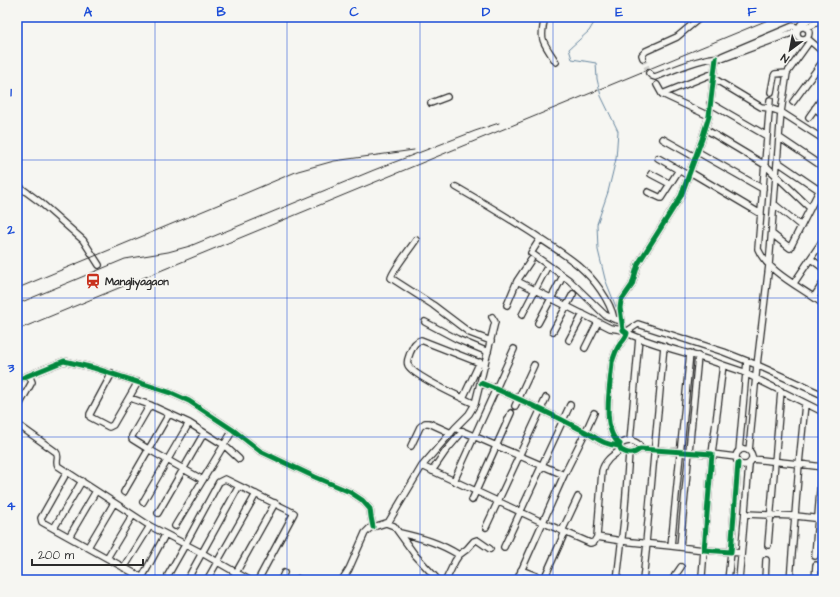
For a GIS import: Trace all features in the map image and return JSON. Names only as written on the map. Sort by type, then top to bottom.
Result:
[{"type":"street","points":[[545,17],[542,32],[543,41],[556,62]]},
{"type":"street","points":[[643,58],[642,55],[646,51],[677,37],[701,17]]},
{"type":"street","points":[[813,17],[801,24],[797,35],[799,38],[808,39],[823,52]]},
{"type":"street","points":[[798,30],[803,27],[806,28],[822,20]]},
{"type":"street","points":[[649,73],[655,77],[705,59],[718,58],[793,26],[798,30]]},
{"type":"street","points":[[739,580],[752,454],[749,451],[757,365],[772,234],[781,112],[787,73],[808,39],[809,33],[806,28]]},
{"type":"street","points":[[620,330],[617,320],[623,297],[632,285],[638,264],[676,203],[690,174],[705,129],[718,58]]},
{"type":"street","points":[[793,102],[823,60]]},
{"type":"street","points":[[771,92],[775,74],[787,73]]},
{"type":"street","points":[[662,94],[714,76]]},
{"type":"street","points":[[714,76],[761,107],[781,112],[823,139]]},
{"type":"street","points":[[657,85],[662,94],[708,116]]},
{"type":"street","points":[[431,103],[447,97]]},
{"type":"street","points":[[809,117],[823,97]]},
{"type":"street","points":[[770,100],[758,249],[769,265],[823,304]]},
{"type":"street","points":[[710,103],[767,136]]},
{"type":"street","points":[[815,108],[823,115]]},
{"type":"street","points":[[705,129],[765,165],[810,208]]},
{"type":"street","points":[[780,138],[823,167]]},
{"type":"street","points":[[663,140],[697,154],[763,189]]},
{"type":"street","points":[[658,158],[679,170],[690,174],[761,214]]},
{"type":"street","points":[[778,162],[819,190]]},
{"type":"street","points":[[648,192],[661,198],[679,170]]},
{"type":"street","points":[[651,174],[670,184]]},
{"type":"street","points":[[772,234],[790,248],[823,183]]},
{"type":"street","points":[[17,185],[40,202],[82,240],[99,265]]},
{"type":"street","points":[[456,187],[569,258],[594,282],[607,302],[617,320],[620,330],[626,338],[619,346],[612,362],[608,416],[609,426],[616,440],[616,446],[602,471],[596,539]]},
{"type":"street","points":[[774,204],[801,226]]},
{"type":"street","points":[[540,239],[531,253],[569,280],[605,315],[617,320]]},
{"type":"street","points":[[416,240],[392,273],[391,278],[470,333],[491,341]]},
{"type":"street","points":[[794,283],[823,240]]},
{"type":"street","points":[[811,259],[823,268]]},
{"type":"street","points":[[507,305],[518,281],[531,260]]},
{"type":"street","points":[[522,315],[546,269]]},
{"type":"street","points":[[538,323],[562,278]]},
{"type":"street","points":[[518,281],[598,322],[639,338],[690,353],[746,374],[823,412]]},
{"type":"street","points":[[814,297],[823,283]]},
{"type":"street","points":[[553,331],[573,294]]},
{"type":"street","points":[[569,340],[583,314]]},
{"type":"street","points":[[462,398],[488,352],[495,322],[492,317]]},
{"type":"street","points":[[425,322],[457,339],[488,352]]},
{"type":"street","points":[[585,348],[598,322]]},
{"type":"street","points":[[620,330],[638,324],[724,352],[757,365],[823,395]]},
{"type":"street","points":[[630,441],[639,338]]},
{"type":"street","points":[[475,404],[416,374],[411,369],[407,360],[413,345],[417,341],[421,340],[483,363]]},
{"type":"street","points":[[643,580],[664,346]]},
{"type":"street","points":[[454,481],[514,349]]},
{"type":"street","points":[[671,546],[690,353]]},
{"type":"street","points":[[680,547],[698,356]]},
{"type":"street","points":[[17,380],[64,361],[112,373],[171,393],[189,401],[233,430],[260,451],[350,492],[362,500],[370,508],[370,517],[373,527]]},
{"type":"street","points":[[728,580],[738,463],[736,457],[739,451],[747,361]]},
{"type":"street","points":[[388,523],[422,466],[469,414],[475,404],[481,383],[483,363]]},
{"type":"street","points":[[515,406],[534,365]]},
{"type":"street","points":[[700,580],[702,576],[712,454],[723,365]]},
{"type":"street","points":[[112,373],[90,414],[90,417],[109,427],[111,427],[130,398],[138,382]]},
{"type":"street","points":[[17,409],[32,382],[29,375]]},
{"type":"street","points":[[481,383],[563,420],[629,453],[636,452],[640,449],[736,457]]},
{"type":"street","points":[[768,545],[781,391]]},
{"type":"street","points":[[130,398],[150,405],[189,423],[224,445],[239,459]]},
{"type":"street","points":[[486,527],[546,398]]},
{"type":"street","points":[[790,580],[805,404]]},
{"type":"street","points":[[150,405],[132,436],[132,439],[203,480]]},
{"type":"street","points":[[504,547],[543,466],[570,405]]},
{"type":"street","points":[[472,500],[511,413]]},
{"type":"street","points":[[518,578],[542,522],[594,413]]},
{"type":"street","points":[[124,492],[169,414]]},
{"type":"street","points":[[143,502],[189,423]]},
{"type":"street","points":[[411,446],[420,427],[424,423],[429,423],[453,430],[463,431],[564,475]]},
{"type":"street","points":[[17,424],[56,452],[58,455],[57,464],[67,472],[165,535],[202,553],[249,580]]},
{"type":"street","points":[[176,526],[233,430]]},
{"type":"street","points":[[432,471],[445,452],[463,431]]},
{"type":"street","points":[[158,513],[204,432]]},
{"type":"street","points":[[616,446],[630,441],[636,442],[640,449]]},
{"type":"street","points":[[739,451],[744,449],[749,451]]},
{"type":"street","points":[[617,580],[622,541],[629,453]]},
{"type":"street","points":[[738,463],[743,466],[750,462],[822,465]]},
{"type":"street","points":[[422,466],[563,532],[590,543],[596,539],[741,553]]},
{"type":"street","points":[[67,472],[41,518],[42,522],[136,575],[143,576],[165,535]]},
{"type":"street","points":[[815,556],[820,519],[821,477]]},
{"type":"street","points":[[168,575],[219,482],[225,479],[293,512],[294,515],[258,580]]},
{"type":"street","points":[[54,528],[82,481]]},
{"type":"street","points":[[187,580],[239,486]]},
{"type":"street","points":[[69,537],[96,491]]},
{"type":"street","points":[[207,580],[256,494]]},
{"type":"street","points":[[521,570],[544,579],[578,497]]},
{"type":"street","points":[[88,547],[114,503]]},
{"type":"street","points":[[232,580],[275,504]]},
{"type":"street","points":[[745,514],[796,516],[820,519]]},
{"type":"street","points":[[107,558],[133,515]]},
{"type":"street","points":[[342,580],[349,569],[367,531],[373,527],[388,523],[394,526],[415,555],[438,580]]},
{"type":"street","points":[[124,568],[150,526]]},
{"type":"street","points":[[400,533],[425,539],[446,547],[459,555]]},
{"type":"street","points":[[446,580],[459,555],[476,540],[490,549]]},
{"type":"street","points":[[765,580],[766,560]]},
{"type":"street","points":[[815,580],[816,565]]},
{"type":"street","points":[[681,567],[673,578],[682,580]]},
{"type":"street","points":[[281,580],[284,574]]},
{"type":"waterway","points":[[594,17],[595,21],[589,31],[569,49],[572,59],[596,63],[597,79],[601,96],[618,131],[616,159],[608,192],[597,224],[598,250],[605,279],[618,312]]},
{"type":"tunnel","points":[[643,58],[649,73]]},
{"type":"railway","points":[[17,330],[775,17]]},
{"type":"railway","points":[[17,304],[125,259],[168,252],[190,246],[374,170],[499,123]]},
{"type":"railway","points":[[18,288],[298,171],[334,161],[414,150]]},
{"type":"cycle path","points":[[620,444],[614,437],[610,428],[608,406],[612,362],[619,345],[625,339],[627,333],[623,330],[620,308],[621,301],[632,285],[638,264],[681,196],[709,116],[716,58]]},
{"type":"cycle path","points":[[17,380],[64,361],[94,368],[171,393],[189,401],[233,430],[260,451],[350,492],[362,500],[370,509],[373,527]]},
{"type":"cycle path","points":[[481,383],[531,405],[607,444],[619,446],[621,450],[626,452],[633,453],[640,449],[712,454],[704,550],[731,552],[738,463]]},
{"type":"place","name":"Mangliyagaon","points":[[93,281]]}]
